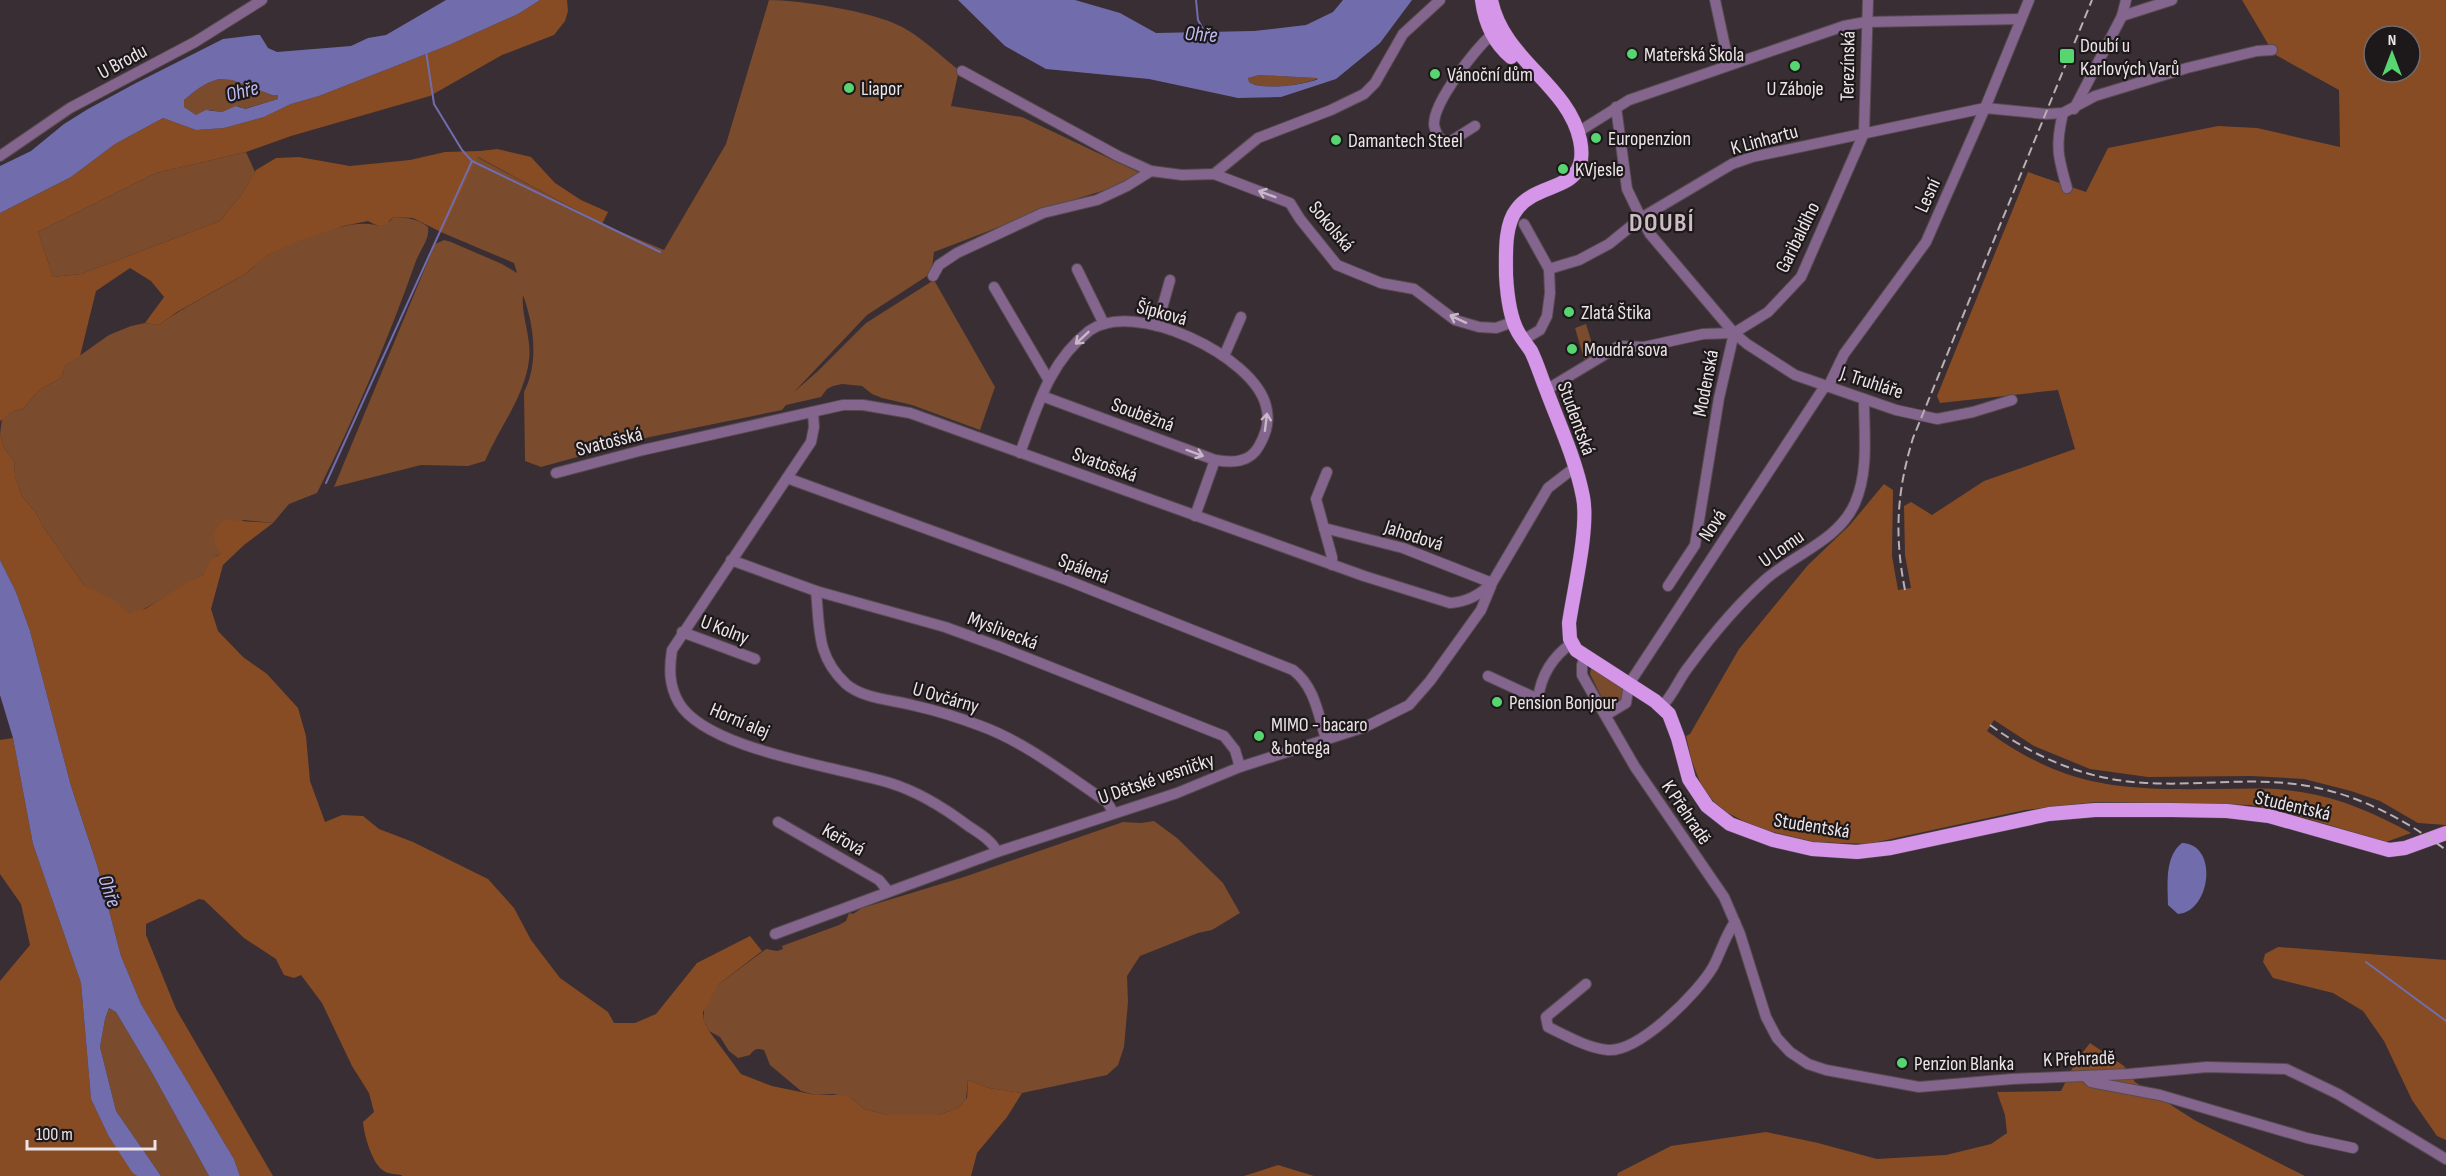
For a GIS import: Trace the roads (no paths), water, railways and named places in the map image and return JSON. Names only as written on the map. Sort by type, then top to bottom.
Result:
[{"type":"main road","name":"Studentská","points":[[1489,1],[1496,31],[1571,115],[1581,158],[1574,176],[1527,199],[1517,209],[1509,224],[1506,278],[1513,322],[1531,351],[1581,489],[1584,508],[1569,623],[1572,643],[1576,650],[1662,706],[1674,724],[1689,779],[1707,806],[1743,830],[1812,849],[1832,852],[1869,851],[2026,818],[2096,810],[2249,813],[2287,820],[2389,850],[2405,848],[2446,833]]},
{"type":"street","name":"U Brodu","points":[[0,156],[70,108],[195,42],[262,0]]},
{"type":"street","points":[[1214,174],[1258,138],[1332,110],[1364,94],[1375,83],[1403,34],[1440,0]]},
{"type":"street","points":[[1715,0],[1729,65]]},
{"type":"street","name":"Terezínská","points":[[1864,133],[1868,0]]},
{"type":"street","name":"Lesní","points":[[1826,387],[1844,354],[1926,242],[1985,108],[2029,0]]},
{"type":"street","points":[[2067,188],[2056,139],[2068,111],[2122,16],[2126,0]]},
{"type":"street","points":[[2122,16],[2172,0]]},
{"type":"street","points":[[1576,130],[1616,107],[1844,26],[1866,22],[2021,19]]},
{"type":"street","points":[[1475,126],[1448,143],[1438,137],[1434,124],[1438,106],[1470,58],[1496,31]]},
{"type":"street","name":"K Linhartu","points":[[1549,269],[1579,260],[1609,244],[1641,218],[1732,164],[1752,157],[1985,108],[2046,114],[2068,111],[2095,96],[2187,68],[2257,51],[2272,50]]},
{"type":"street","name":"Sokolská","points":[[962,71],[1118,156],[1151,171],[1182,175],[1214,174],[1290,202],[1300,219],[1337,265],[1382,283],[1414,289],[1455,320],[1479,327],[1496,328],[1513,322]]},
{"type":"street","name":"Modenská","points":[[1616,107],[1628,189],[1641,218],[1650,234],[1734,333],[1719,398],[1695,545],[1668,586]]},
{"type":"street","name":"Garibaldiho","points":[[1734,333],[1768,312],[1801,277],[1864,133]]},
{"type":"street","points":[[933,276],[939,265],[957,253],[1043,213],[1097,200],[1127,186],[1151,171]]},
{"type":"street","points":[[1523,340],[1540,330],[1547,316],[1550,293],[1549,269],[1524,224]]},
{"type":"street","points":[[1077,269],[1104,324]]},
{"type":"street","points":[[1157,326],[1170,280]]},
{"type":"street","points":[[994,287],[1048,379]]},
{"type":"street","points":[[1224,356],[1241,317]]},
{"type":"street","name":"Šípková","points":[[1020,453],[1048,379],[1090,330],[1104,324],[1127,320],[1157,326],[1190,338],[1224,356],[1257,387],[1268,414],[1264,438],[1257,450],[1244,460],[1232,463]]},
{"type":"street","points":[[1546,390],[1619,346],[1644,347],[1703,334],[1734,333]]},
{"type":"street","name":"J. Truhláře","points":[[1734,333],[1782,368],[1826,387],[1896,410],[1937,419],[1973,412],[2012,400]]},
{"type":"street","name":"Nová","points":[[1606,715],[1626,703],[1629,684],[1826,387]]},
{"type":"street","name":"Souběžná","points":[[1042,396],[1215,460],[1232,463]]},
{"type":"street","name":"U Lomu","points":[[1662,706],[1671,698],[1688,667],[1718,630],[1766,580],[1842,525],[1855,505],[1863,483],[1864,399]]},
{"type":"street","name":"Svatošská","points":[[556,473],[643,450],[843,405],[910,413],[1332,565],[1450,603],[1483,592],[1492,583],[1548,488],[1574,468]]},
{"type":"street","name":"Horní alej","points":[[813,412],[814,427],[811,442],[672,650],[670,679],[680,705],[689,716],[703,726],[780,757],[892,783],[912,792],[943,807],[989,841],[997,852]]},
{"type":"street","points":[[1195,516],[1215,460]]},
{"type":"street","points":[[1327,472],[1316,499],[1332,557],[1332,565]]},
{"type":"street","name":"Spálená","points":[[787,478],[1064,579],[1293,670],[1304,679],[1312,692],[1326,739]]},
{"type":"street","name":"Jahodová","points":[[1324,528],[1403,548],[1492,583]]},
{"type":"street","name":"Myslivecká","points":[[731,560],[816,591],[945,627],[1224,736],[1235,750],[1240,767]]},
{"type":"street","name":"U Dětské vesničky","points":[[775,934],[997,852],[1113,812],[1178,793],[1240,767],[1365,727],[1409,705],[1452,657],[1481,610],[1492,583]]},
{"type":"street","name":"U Ovčárny","points":[[816,591],[823,651],[831,666],[848,686],[867,694],[983,726],[1016,743],[1107,801],[1113,812]]},
{"type":"street","name":"U Kolny","points":[[682,632],[755,659]]},
{"type":"street","points":[[1488,676],[1538,699],[1540,687],[1552,662],[1559,652],[1572,643]]},
{"type":"street","name":"K Přehradě","points":[[1585,656],[1582,675],[1635,767],[1724,897],[1735,922],[1766,1017],[1777,1038],[1790,1052],[1808,1064],[1826,1070],[1919,1087],[2207,1067],[2286,1069],[2338,1094],[2446,1159]]},
{"type":"street","name":"Keřová","points":[[778,822],[879,880],[888,891]]},
{"type":"street","points":[[1586,984],[1546,1017],[1548,1028],[1596,1049],[1624,1048],[1675,1012],[1700,987],[1714,966],[1727,933],[1735,922]]},
{"type":"street","points":[[2085,1076],[2091,1082],[2160,1095],[2307,1138],[2353,1148]]},
{"type":"water","points":[[446,0],[540,0],[518,14],[449,45],[319,96],[291,104],[264,117],[224,128],[196,130],[163,118],[115,144],[71,177],[0,213],[0,166],[31,151],[64,124],[88,109],[223,39],[260,35],[268,48],[277,52],[351,46],[368,38],[386,35]],"holes":[[[219,79],[232,80],[272,95],[278,95],[278,99],[245,109],[236,106],[222,112],[206,110],[196,115],[184,107],[184,100],[204,85]]]},
{"type":"water","name":"Ohře","points":[[958,0],[1075,0],[1120,13],[1156,33],[1254,31],[1306,25],[1333,12],[1343,0],[1412,0],[1380,43],[1336,79],[1281,97],[1238,98],[1149,79],[1046,69],[1005,46]],"holes":[[[1259,75],[1318,79],[1303,83],[1272,87],[1255,85],[1249,82],[1248,78]]]},
{"type":"water","points":[[0,560],[16,592],[30,631],[71,786],[97,865],[121,956],[141,1004],[234,1159],[240,1176],[209,1176],[116,1012],[109,1008],[100,1047],[116,1111],[161,1176],[137,1176],[132,1172],[108,1135],[91,1099],[81,983],[33,844],[13,738],[0,695]]},
{"type":"water","points":[[2182,843],[2194,846],[2202,854],[2206,865],[2206,878],[2204,891],[2198,902],[2189,910],[2178,914],[2168,905],[2168,880],[2172,856]]},
{"type":"waterway","name":"Ohře","points":[[1196,0],[1198,20],[1204,31]]},
{"type":"waterway","points":[[326,483],[472,161],[462,150],[434,104],[426,51]]},
{"type":"waterway","points":[[472,161],[660,252]]},
{"type":"waterway","points":[[2366,962],[2446,1021]]},
{"type":"railway","points":[[1905,590],[1898,531],[1903,476],[1913,438],[2092,0]]},
{"type":"railway","points":[[1990,725],[2045,758],[2104,777],[2166,784],[2282,783],[2341,794],[2396,817],[2446,850]]},
{"type":"place","name":"Mateřská Škola","points":[[1632,54]]},
{"type":"place","name":"Doubí u Karlových Varů","points":[[2067,56]]},
{"type":"place","name":"U Záboje","points":[[1795,66]]},
{"type":"place","name":"Vánoční dům","points":[[1435,74]]},
{"type":"place","name":"Liapor","points":[[849,88]]},
{"type":"place","name":"Europenzion","points":[[1596,138]]},
{"type":"place","name":"Damantech Steel","points":[[1336,140]]},
{"type":"place","name":"KVjesle","points":[[1563,169]]},
{"type":"place","name":"Zlatá Štika","points":[[1569,312]]},
{"type":"place","name":"Moudrá sova","points":[[1572,349]]},
{"type":"place","name":"Pension Bonjour","points":[[1497,702]]},
{"type":"place","name":"MIMO - bacaro & botega","points":[[1259,736]]},
{"type":"place","name":"Penzion Blanka","points":[[1902,1063]]},
{"type":"district","name":"DOUBÍ","points":[[1662,222]]}]
